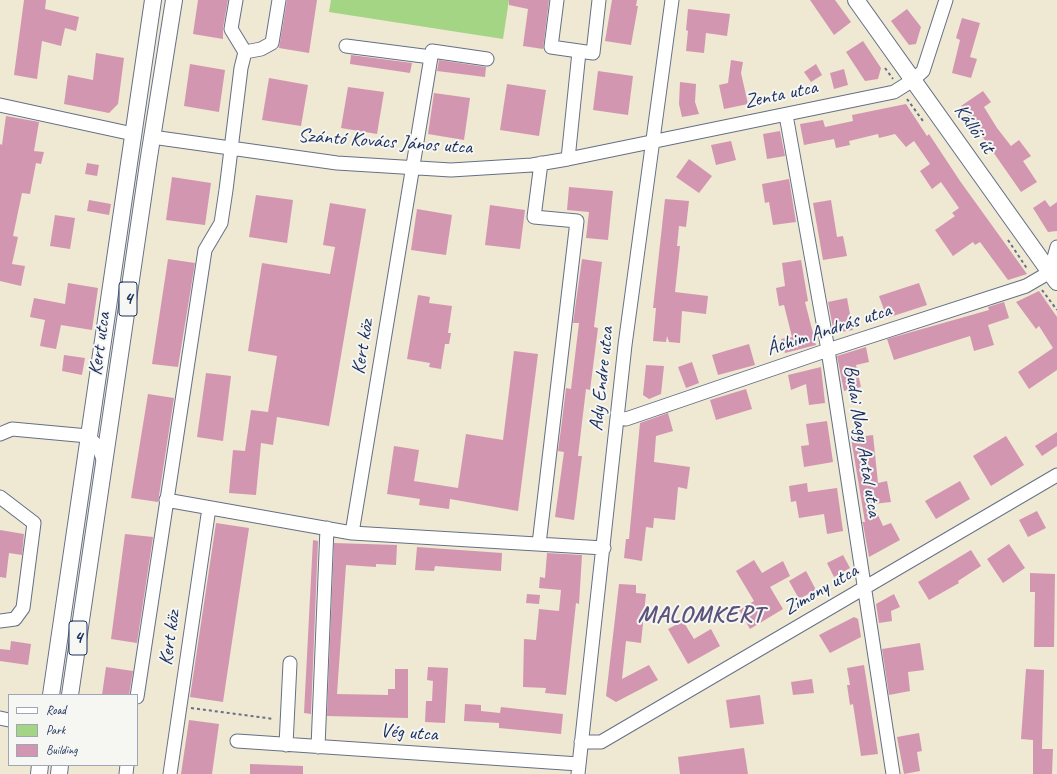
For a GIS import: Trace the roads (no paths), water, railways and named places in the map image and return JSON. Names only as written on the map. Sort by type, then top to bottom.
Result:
[{"type":"main road","name":"Kert utca","points":[[50,694],[153,0]]},
{"type":"main road","name":"Kert utca","points":[[70,694],[136,243],[174,0]]},
{"type":"main road","name":"Kállói út","points":[[856,0],[1054,277]]},
{"type":"street","points":[[232,148],[241,68],[245,52],[231,29],[236,0]]},
{"type":"street","points":[[245,52],[261,49],[272,43],[279,0]]},
{"type":"street","points":[[557,0],[551,47],[593,53],[599,0]]},
{"type":"street","name":"Ady Endre utca","points":[[579,769],[625,345],[654,143],[672,0]]},
{"type":"street","points":[[913,80],[922,71],[946,0]]},
{"type":"street","points":[[346,46],[431,57],[432,51],[487,59]]},
{"type":"street","points":[[568,159],[579,52]]},
{"type":"street","name":"Kert köz","points":[[352,533],[431,57]]},
{"type":"street","name":"Zenta utca","points":[[654,143],[894,92],[913,80]]},
{"type":"street","points":[[0,105],[133,134]]},
{"type":"street","name":"Budai Nagy Antal utca","points":[[786,115],[828,350],[851,510],[865,587],[893,774]]},
{"type":"street","name":"Szántó Kovács János utca","points":[[152,137],[337,163],[451,170],[541,163],[654,143]]},
{"type":"street","name":"Kert köz","points":[[137,694],[205,250],[221,223],[232,148]]},
{"type":"street","points":[[538,544],[577,221],[534,217],[541,163]]},
{"type":"street","points":[[117,240],[136,243]]},
{"type":"street","points":[[1054,277],[1057,247]]},
{"type":"street","name":"Áchim András utca","points":[[618,418],[626,419],[828,350],[1026,286],[1036,281],[1054,277]]},
{"type":"street","points":[[0,434],[12,429],[88,436],[99,448],[104,462]]},
{"type":"street","name":"Zimony utca","points":[[581,742],[601,742],[1057,475]]},
{"type":"street","points":[[0,497],[34,523],[23,608],[15,619],[0,621]]},
{"type":"street","points":[[166,500],[352,533],[604,548]]},
{"type":"street","name":"Kert köz","points":[[170,774],[209,508]]},
{"type":"street","points":[[318,747],[327,528]]},
{"type":"street","points":[[286,745],[290,663]]},
{"type":"street","name":"Vég utca","points":[[237,741],[579,769]]},
{"type":"district","name":"MALOMKERT","points":[[701,616]]}]
